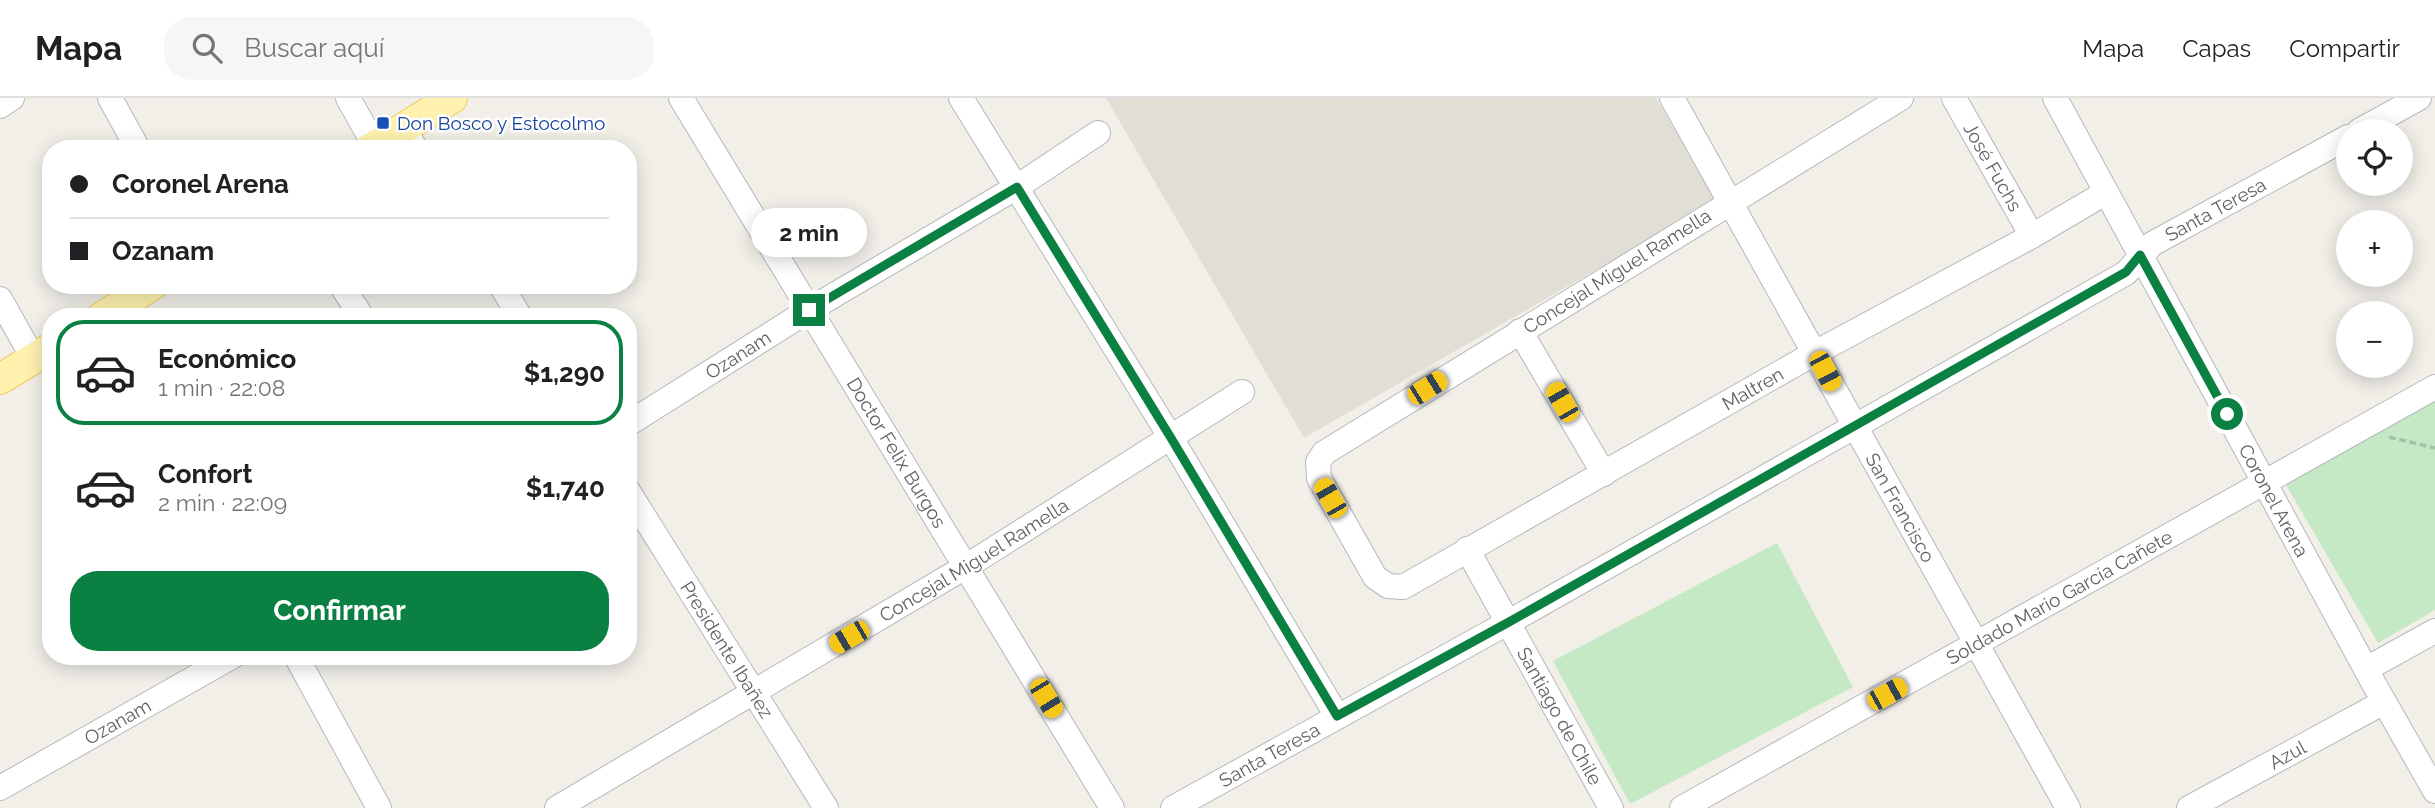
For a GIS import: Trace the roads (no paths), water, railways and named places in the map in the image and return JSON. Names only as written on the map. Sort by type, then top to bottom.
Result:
[{"type":"main road","points":[[410,139],[452,98]]},
{"type":"main road","points":[[116,308],[138,294]]},
{"type":"main road","points":[[0,379],[42,353]]},
{"type":"street","points":[[0,106],[12,98]]},
{"type":"street","points":[[110,98],[133,140]]},
{"type":"street","points":[[348,98],[369,140]]},
{"type":"street","name":"Doctor Felix Burgos","points":[[681,98],[1112,808]]},
{"type":"street","points":[[961,98],[1171,438],[1337,716]]},
{"type":"street","name":"San Francisco","points":[[1672,98],[2068,808]]},
{"type":"street","name":"Concejal Miguel Ramella","points":[[1403,587],[1388,586],[1375,577],[1319,478],[1318,462],[1324,453],[1901,98]]},
{"type":"street","name":"José Fuchs","points":[[1954,98],[2032,236]]},
{"type":"street","name":"Coronel Arena","points":[[2055,98],[2435,791]]},
{"type":"street","points":[[2381,119],[2419,98]]},
{"type":"street","name":"Ozanam","points":[[637,418],[809,310],[1017,187],[1098,133]]},
{"type":"street","name":"Santa Teresa","points":[[1174,808],[1509,622],[2126,272],[2152,244],[2336,144]]},
{"type":"street","name":"Maltren","points":[[1403,587],[1815,352],[2032,236],[2105,192]]},
{"type":"street","points":[[0,299],[42,353]]},
{"type":"street","points":[[1520,331],[1604,474]]},
{"type":"street","name":"Soldado Mario García Cañete","points":[[1682,808],[2435,387]]},
{"type":"street","name":"Concejal Miguel Ramella","points":[[557,808],[967,566],[1242,392]]},
{"type":"street","name":"Presidente Ibañez","points":[[637,505],[826,808]]},
{"type":"street","name":"Santiago de Chile","points":[[1467,549],[1611,808]]},
{"type":"street","points":[[2366,669],[2435,631]]},
{"type":"street","name":"Ozanam","points":[[0,788],[217,665]]},
{"type":"street","points":[[301,665],[379,808]]},
{"type":"street","name":"Azul","points":[[2189,808],[2384,702]]},
{"type":"place","name":"Don Bosco y Estocolmo","points":[[383,123]]}]
